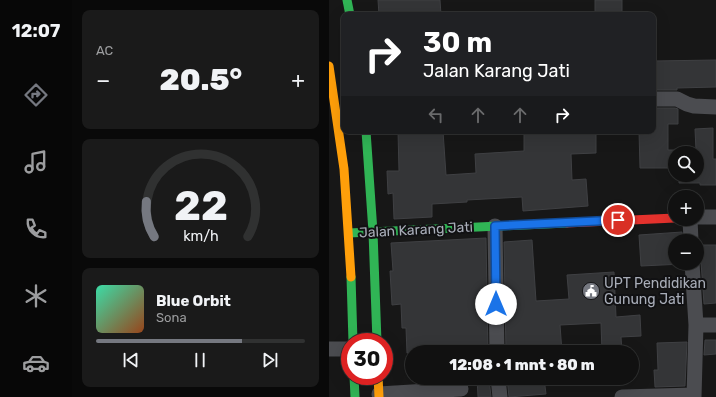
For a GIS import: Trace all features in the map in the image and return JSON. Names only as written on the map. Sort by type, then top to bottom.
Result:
[{"type":"main road","points":[[347,0],[349,12]]},
{"type":"main road","points":[[329,66],[337,111],[349,233],[353,333]]},
{"type":"main road","points":[[366,134],[373,232],[377,333]]},
{"type":"main road","name":"Jalan Karang Jati","points":[[349,233],[668,218]]},
{"type":"main road","points":[[354,385],[355,397]]},
{"type":"main road","points":[[378,385],[379,395]]},
{"type":"street","points":[[656,98],[677,99],[694,106],[716,107]]},
{"type":"street","points":[[704,218],[716,217]]},
{"type":"street","points":[[495,226],[497,345]]},
{"type":"street","points":[[622,397],[694,396],[696,325],[692,270]]},
{"type":"street","points":[[696,325],[716,325]]},
{"type":"street","points":[[329,349],[341,349]]},
{"type":"street","points":[[498,385],[499,397]]},
{"type":"street","points":[[379,395],[461,389]]},
{"type":"building","points":[[378,0],[440,0],[441,12],[379,12]]},
{"type":"building","points":[[595,0],[622,0],[622,12],[595,12]]},
{"type":"building","points":[[716,60],[716,87],[656,90],[656,61]]},
{"type":"building","points":[[656,108],[678,109],[678,124],[668,124],[668,168],[640,168],[639,134],[656,134]]},
{"type":"building","points":[[713,128],[713,159],[716,159],[716,185],[679,183],[704,182],[704,146],[696,146],[695,129]]},
{"type":"building","points":[[398,134],[443,134],[446,175],[476,173],[475,154],[524,151],[524,134],[596,134],[596,153],[571,154],[572,180],[586,179],[588,206],[523,211],[522,197],[467,200],[467,202],[432,204],[432,217],[394,219],[393,193],[388,194],[387,171],[399,171]]},
{"type":"building","points":[[682,232],[682,234],[668,234],[668,265],[641,266],[639,235]]},
{"type":"building","points":[[486,238],[488,345],[407,345],[406,328],[402,328],[401,304],[392,305],[390,271],[393,271],[391,243]]},
{"type":"building","points":[[532,240],[536,301],[569,299],[567,275],[614,272],[616,317],[640,315],[641,336],[621,337],[622,345],[602,345],[601,323],[560,325],[561,345],[506,345],[504,242]]},
{"type":"building","points":[[704,245],[716,245],[716,303],[704,304],[702,270],[704,270]]},
{"type":"building","points":[[705,340],[716,340],[716,354],[704,355]]},
{"type":"building","points":[[687,342],[685,386],[655,387],[654,370],[658,370],[657,343]]},
{"type":"building","points":[[477,385],[490,385],[491,397],[478,397]]},
{"type":"building","points":[[508,385],[545,385],[546,394],[509,397]]},
{"type":"traffic: fast","points":[[347,0],[349,12]]},
{"type":"traffic: fast","points":[[366,134],[373,232],[377,333]]},
{"type":"traffic: fast","points":[[349,233],[567,223]]},
{"type":"traffic: fast","points":[[351,277],[353,333]]},
{"type":"traffic: fast","points":[[354,385],[355,397]]},
{"type":"traffic: slow","points":[[329,66],[344,169],[351,277]]},
{"type":"traffic: slow","points":[[378,385],[379,397]]},
{"type":"traffic: jam","points":[[567,223],[668,218]]},
{"type":"place","name":"UPT Pendidikan Gunung Jati","points":[[591,291]]},
{"type":"route","points":[[496,304],[495,226],[618,220]]}]
